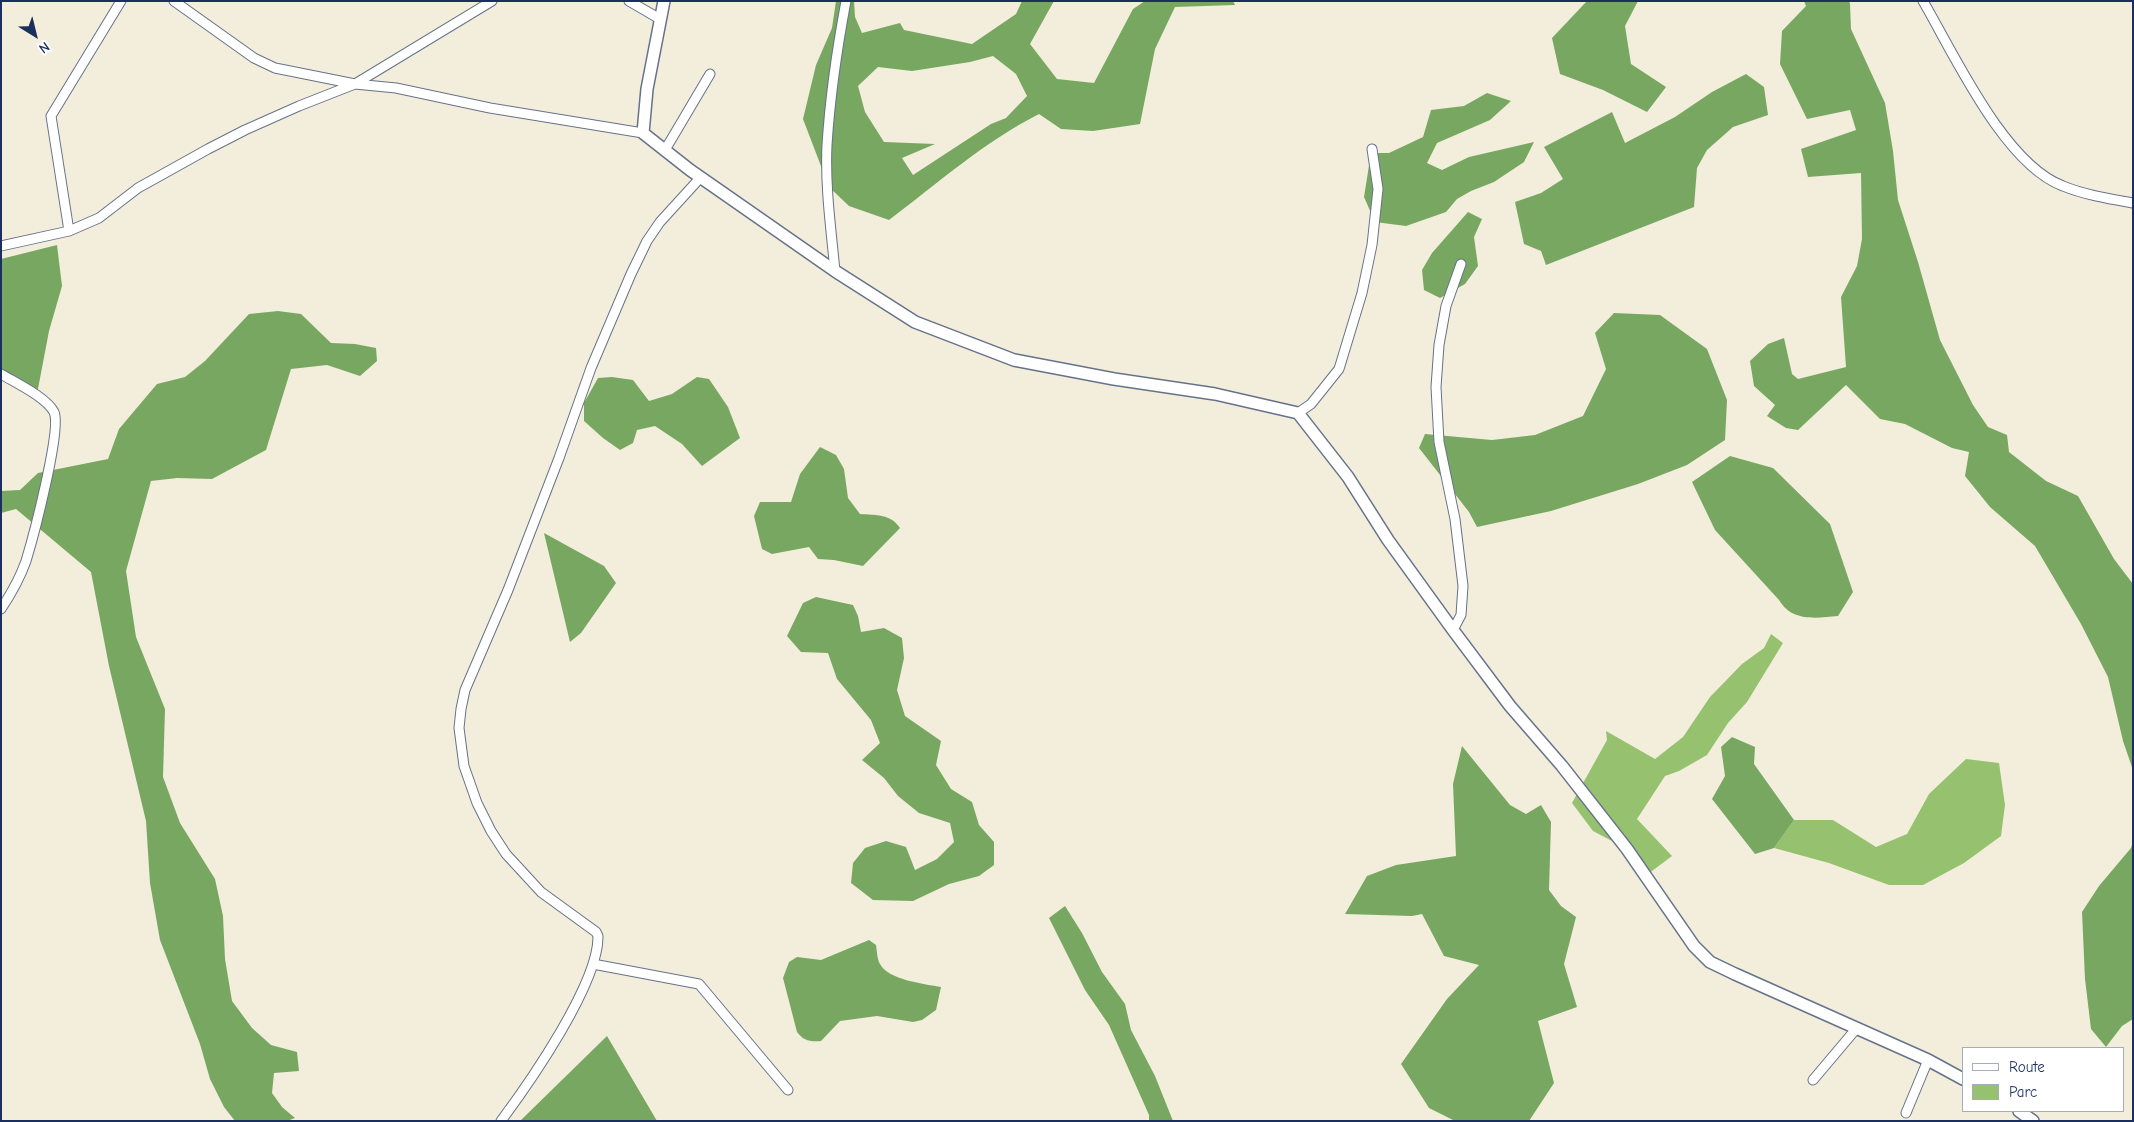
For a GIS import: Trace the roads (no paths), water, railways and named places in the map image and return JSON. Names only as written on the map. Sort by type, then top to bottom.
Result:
[{"type":"street","points":[[69,231],[51,116],[121,1]]},
{"type":"street","points":[[174,1],[254,58],[275,68],[355,84],[396,88],[490,108],[643,133],[701,177],[834,271],[915,322],[1014,360],[1114,379],[1215,394],[1298,413],[1348,477],[1388,540],[1453,630],[1510,706],[1562,766],[1627,849],[1699,951],[1710,962],[1928,1060],[1962,1078]]},
{"type":"street","points":[[1,246],[69,231],[99,218],[138,188],[238,133],[355,84],[492,1]]},
{"type":"street","points":[[629,1],[660,19]]},
{"type":"street","points":[[643,133],[647,89],[664,1]]},
{"type":"street","points":[[834,271],[827,146],[836,52],[846,1]]},
{"type":"street","points":[[1923,1],[1988,114],[2030,166],[2062,186],[2133,204]]},
{"type":"street","points":[[665,150],[710,74]]},
{"type":"street","points":[[1298,413],[1311,404],[1339,369],[1362,293],[1372,244],[1378,189],[1372,149]]},
{"type":"street","points":[[501,1121],[552,1046],[593,964],[598,939],[596,932],[540,892],[506,854],[491,831],[477,802],[464,766],[459,728],[465,690],[508,590],[559,458],[591,368],[631,274],[647,241],[660,222],[701,177]]},
{"type":"street","points":[[1453,630],[1461,615],[1463,586],[1455,519],[1439,442],[1436,388],[1439,345],[1446,306],[1461,264]]},
{"type":"street","points":[[1,374],[48,404],[56,418],[50,462],[26,560],[12,593],[1,609]]},
{"type":"street","points":[[593,964],[699,984],[788,1090]]},
{"type":"street","points":[[1813,1080],[1856,1029]]},
{"type":"street","points":[[1906,1113],[1928,1060]]},
{"type":"street","points":[[2020,1112],[2033,1121]]}]
